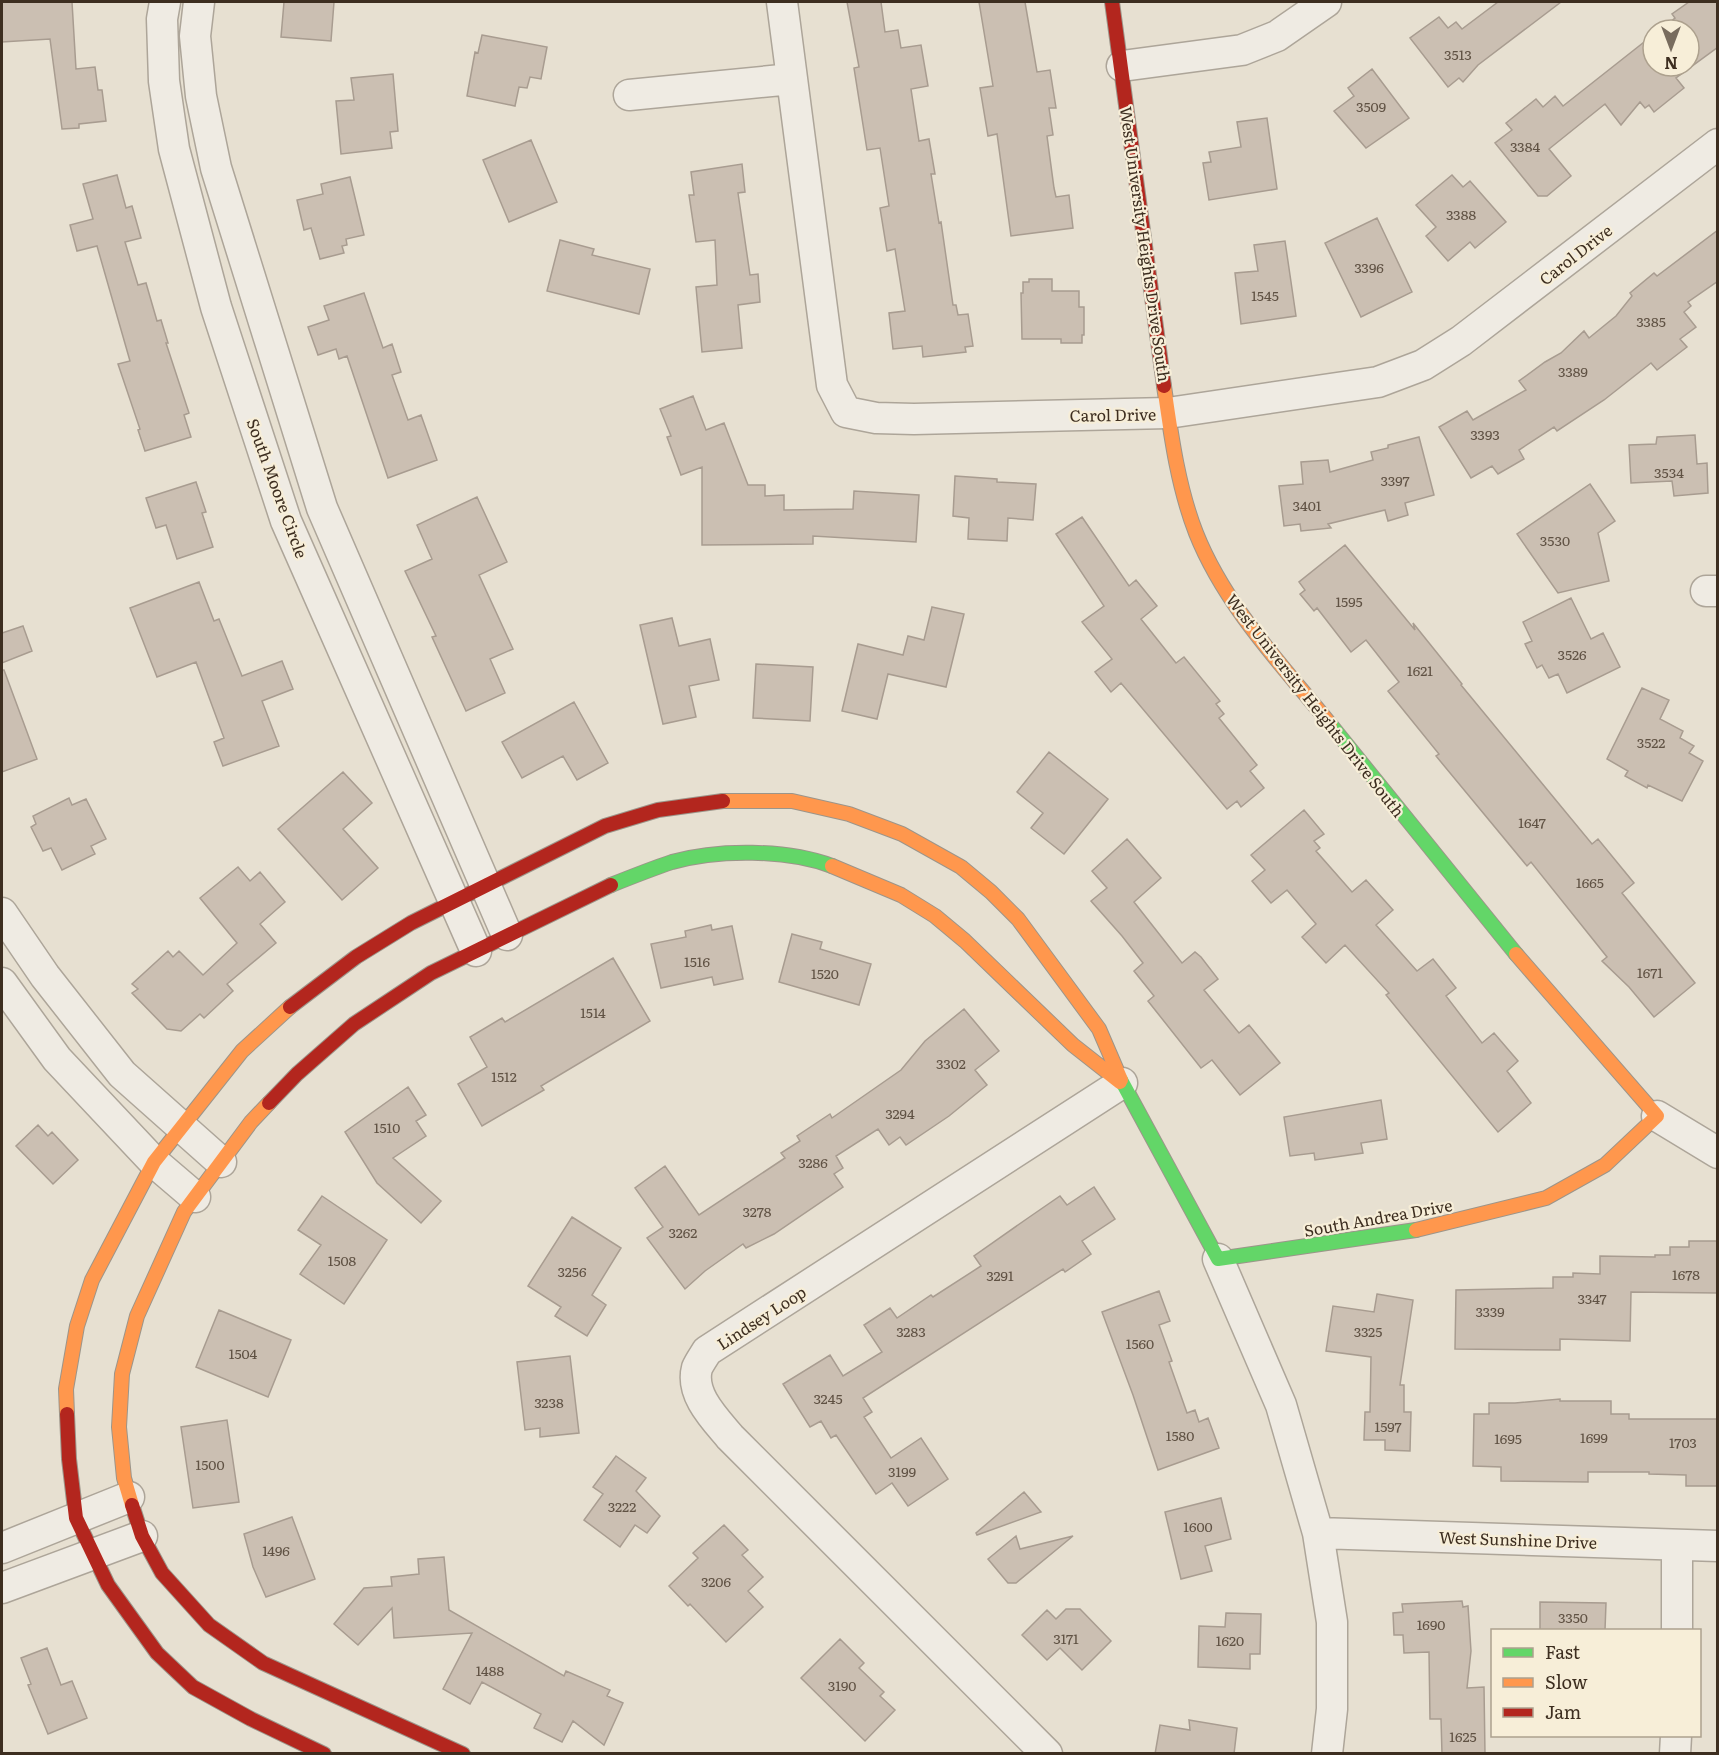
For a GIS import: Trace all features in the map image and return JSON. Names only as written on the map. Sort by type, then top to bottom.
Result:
[{"type":"street","name":"South Moore Circle","points":[[165,2],[162,19],[164,81],[174,149],[216,307],[286,521],[476,951]]},
{"type":"street","name":"South Moore Circle","points":[[199,2],[195,36],[201,96],[216,168],[322,508],[507,935]]},
{"type":"street","name":"Carol Drive","points":[[782,2],[832,385],[846,412],[876,418],[1168,413],[1378,382],[1423,365],[1461,342],[1718,144]]},
{"type":"street","name":"West University Heights Drive South","points":[[1112,2],[1168,413],[1192,522],[1215,573],[1245,619],[1521,960],[1657,1116],[1718,1153]]},
{"type":"street","points":[[1122,66],[1242,50],[1277,36],[1326,2]]},
{"type":"street","points":[[629,95],[792,79]]},
{"type":"street","points":[[324,1754],[251,1719],[193,1687],[157,1653],[108,1585],[76,1518],[69,1459],[66,1389],[77,1326],[92,1280],[154,1162],[242,1051],[284,1012],[356,957],[411,923],[605,826],[658,810],[727,800],[792,801],[849,814],[902,834],[961,867],[1018,919],[1099,1029],[1122,1083],[1218,1259],[1281,1405],[1318,1533],[1332,1622],[1332,1709],[1327,1754]]},
{"type":"street","points":[[463,1754],[263,1664],[208,1625],[162,1573],[142,1536],[124,1478],[119,1427],[122,1374],[137,1316],[184,1212],[251,1122],[297,1074],[354,1024],[431,973],[608,886],[673,861],[709,855],[774,853],[811,858],[848,872],[901,895],[935,916],[965,941],[1072,1045],[1122,1083]]},
{"type":"street","points":[[2,913],[45,976],[122,1074],[221,1162]]},
{"type":"street","points":[[2,983],[57,1059],[154,1162],[195,1197]]},
{"type":"street","name":"Lindsey Loop","points":[[1047,1754],[730,1437],[709,1411],[696,1386],[698,1368],[708,1351],[1122,1083]]},
{"type":"street","name":"South Andrea Drive","points":[[1218,1259],[1431,1228],[1546,1198],[1605,1165],[1657,1116]]},
{"type":"street","points":[[2,1548],[129,1497]]},
{"type":"street","name":"West Sunshine Drive","points":[[1318,1533],[1718,1546]]},
{"type":"street","points":[[2,1588],[142,1536]]},
{"type":"street","points":[[1677,1545],[1677,1629]]},
{"type":"street","points":[[1675,1754],[1676,1737]]},
{"type":"building","points":[[2,2],[72,2],[76,69],[95,67],[98,90],[102,90],[106,121],[79,124],[79,128],[62,129],[50,39],[2,42]]},
{"type":"building","points":[[284,2],[334,2],[331,41],[281,37]]},
{"type":"building","points":[[847,2],[881,2],[885,32],[898,30],[901,48],[921,45],[928,86],[911,89],[919,141],[929,139],[935,174],[931,174],[939,223],[941,222],[953,305],[956,305],[958,315],[968,314],[973,346],[965,347],[966,352],[923,357],[922,346],[893,349],[889,313],[905,311],[895,249],[887,251],[880,208],[889,206],[880,148],[867,150],[854,68],[859,67]]},
{"type":"building","points":[[979,2],[1025,2],[1037,72],[1050,70],[1056,108],[1049,108],[1053,135],[1047,136],[1054,188],[1056,197],[1069,195],[1073,228],[1011,236],[997,134],[988,136],[980,88],[993,86]]},
{"type":"building","points":[[1498,2],[1561,2],[1478,65],[1463,82],[1459,78],[1448,87],[1410,38],[1439,17],[1448,28],[1456,22],[1462,29]]},
{"type":"building","points":[[1689,2],[1718,2],[1718,47],[1701,60],[1701,18],[1675,18],[1672,14]]},
{"type":"building","points":[[482,35],[547,47],[541,79],[530,77],[527,88],[519,87],[515,106],[467,96],[475,52],[478,53]]},
{"type":"building","points":[[1641,44],[1641,78],[1676,78],[1684,88],[1654,112],[1649,105],[1645,108],[1640,102],[1621,125],[1605,104],[1549,149],[1571,176],[1547,196],[1538,196],[1495,143],[1512,130],[1506,123],[1536,99],[1543,107],[1555,96],[1563,106]]},
{"type":"building","points":[[1372,69],[1409,118],[1366,148],[1334,111],[1354,96],[1348,88]]},
{"type":"building","points":[[393,74],[398,131],[390,132],[392,148],[341,154],[336,101],[354,100],[351,78]]},
{"type":"building","points":[[1267,118],[1277,189],[1209,200],[1203,163],[1211,162],[1209,152],[1241,147],[1237,122]]},
{"type":"building","points":[[531,140],[557,202],[509,222],[483,160]]},
{"type":"building","points":[[742,164],[745,192],[738,193],[750,275],[758,274],[760,302],[738,305],[742,348],[702,352],[696,287],[717,285],[715,240],[696,242],[689,195],[694,195],[691,172]]},
{"type":"building","points":[[117,175],[126,208],[132,206],[141,238],[125,242],[138,285],[146,283],[157,321],[161,320],[168,343],[166,343],[189,413],[184,415],[191,437],[145,451],[118,364],[130,361],[97,246],[77,251],[70,225],[93,219],[83,184]]},
{"type":"building","points":[[1452,175],[1463,187],[1470,181],[1506,222],[1475,248],[1470,242],[1448,261],[1426,236],[1436,227],[1416,205]]},
{"type":"building","points":[[350,177],[364,235],[346,239],[347,245],[342,246],[344,253],[320,259],[311,228],[304,230],[297,200],[323,194],[321,184]]},
{"type":"building","points":[[1377,218],[1412,292],[1361,317],[1325,243]]},
{"type":"building","points":[[1718,230],[1718,281],[1688,302],[1691,306],[1684,312],[1696,327],[1680,339],[1687,347],[1657,370],[1651,363],[1604,400],[1557,431],[1554,427],[1519,450],[1524,459],[1498,474],[1492,466],[1471,478],[1439,427],[1467,411],[1473,420],[1526,390],[1519,381],[1561,353],[1584,331],[1589,338],[1616,316],[1632,296],[1630,293],[1654,273],[1657,276]]},
{"type":"building","points":[[560,240],[594,249],[592,255],[650,269],[639,314],[547,291]]},
{"type":"building","points":[[1285,241],[1296,316],[1241,324],[1235,273],[1258,271],[1254,245]]},
{"type":"building","points":[[1029,279],[1052,279],[1052,291],[1079,291],[1079,307],[1084,307],[1082,343],[1061,343],[1061,339],[1022,339],[1021,293],[1023,293],[1023,282],[1029,282]]},
{"type":"building","points":[[364,293],[383,348],[392,344],[401,372],[392,375],[408,420],[421,415],[437,460],[388,478],[347,356],[339,359],[336,349],[318,355],[308,327],[329,320],[324,306]]},
{"type":"building","points":[[693,396],[706,430],[724,423],[748,485],[765,485],[765,496],[784,495],[784,510],[853,509],[854,491],[919,495],[916,542],[813,536],[813,544],[702,545],[702,467],[681,475],[667,437],[671,436],[660,409]]},
{"type":"building","points":[[1695,435],[1697,464],[1707,463],[1708,493],[1674,496],[1672,481],[1631,483],[1629,445],[1656,444],[1657,437]]},
{"type":"building","points":[[1419,437],[1434,495],[1405,503],[1408,515],[1388,521],[1385,510],[1328,524],[1331,528],[1301,531],[1300,524],[1284,526],[1279,486],[1303,484],[1301,462],[1328,460],[1330,472],[1373,460],[1371,452]]},
{"type":"building","points":[[955,476],[997,479],[997,482],[1036,484],[1033,520],[1008,518],[1007,541],[968,539],[969,518],[953,516]]},
{"type":"building","points":[[196,482],[206,512],[202,513],[213,547],[177,559],[166,525],[156,528],[146,498]]},
{"type":"building","points":[[1590,484],[1615,521],[1598,533],[1609,581],[1558,593],[1517,534]]},
{"type":"building","points":[[477,497],[507,562],[479,575],[513,649],[490,659],[505,693],[466,711],[432,637],[436,636],[405,571],[432,559],[417,525]]},
{"type":"building","points":[[1082,517],[1129,586],[1136,580],[1157,606],[1141,619],[1176,663],[1184,657],[1220,701],[1216,704],[1224,714],[1219,718],[1257,765],[1250,771],[1264,788],[1241,807],[1237,801],[1227,809],[1121,683],[1111,692],[1095,672],[1112,659],[1082,622],[1104,606],[1056,534]]},
{"type":"building","points":[[1345,545],[1415,630],[1413,623],[1592,844],[1598,839],[1634,883],[1622,893],[1695,983],[1654,1017],[1629,987],[1602,961],[1607,957],[1531,862],[1527,866],[1436,756],[1439,754],[1388,691],[1399,682],[1366,640],[1351,652],[1317,608],[1314,611],[1300,594],[1305,590],[1299,582]]},
{"type":"building","points":[[199,582],[214,621],[219,619],[242,676],[282,661],[293,689],[262,701],[279,746],[223,766],[214,742],[224,738],[196,662],[157,677],[130,608]]},
{"type":"building","points":[[1571,598],[1591,639],[1603,633],[1620,667],[1567,693],[1558,674],[1549,678],[1542,665],[1537,668],[1525,644],[1532,641],[1523,622]]},
{"type":"building","points":[[932,607],[964,614],[946,687],[888,674],[877,719],[842,711],[858,644],[903,655],[908,636],[924,640]]},
{"type":"building","points":[[672,618],[679,646],[710,639],[719,680],[689,686],[696,717],[663,724],[640,625]]},
{"type":"building","points":[[23,626],[32,651],[2,663],[2,633]]},
{"type":"building","points":[[756,664],[813,667],[810,721],[753,718]]},
{"type":"building","points":[[2,670],[4,670],[37,759],[2,772]]},
{"type":"building","points":[[1642,688],[1669,700],[1660,719],[1683,731],[1680,738],[1694,746],[1689,753],[1703,761],[1682,801],[1648,785],[1647,788],[1625,776],[1628,771],[1607,759]]},
{"type":"building","points":[[574,702],[608,763],[577,780],[563,756],[522,778],[502,742]]},
{"type":"building","points":[[1049,752],[1108,799],[1064,854],[1031,828],[1043,813],[1017,792]]},
{"type":"building","points":[[343,772],[372,803],[343,829],[378,868],[342,900],[278,829]]},
{"type":"building","points":[[69,798],[72,805],[86,799],[106,839],[91,846],[95,854],[62,870],[51,848],[43,851],[31,827],[36,824],[33,816]]},
{"type":"building","points":[[1304,810],[1324,834],[1314,841],[1320,848],[1316,851],[1352,892],[1366,880],[1393,910],[1376,925],[1417,971],[1433,959],[1456,988],[1446,996],[1482,1043],[1494,1033],[1518,1061],[1507,1071],[1531,1103],[1498,1132],[1386,995],[1389,993],[1345,945],[1326,963],[1302,937],[1316,924],[1287,890],[1271,903],[1252,881],[1265,870],[1251,855]]},
{"type":"building","points":[[1127,839],[1161,878],[1134,902],[1182,963],[1195,952],[1201,957],[1218,979],[1204,990],[1239,1033],[1249,1025],[1280,1063],[1240,1095],[1212,1060],[1201,1068],[1148,1001],[1154,996],[1134,971],[1143,963],[1091,901],[1107,888],[1092,871]]},
{"type":"building","points":[[238,867],[250,881],[260,872],[285,902],[260,924],[276,943],[227,984],[233,991],[204,1018],[200,1014],[181,1031],[167,1029],[132,993],[138,989],[132,984],[168,951],[173,957],[179,951],[203,975],[237,943],[200,898]]},
{"type":"building","points":[[711,925],[712,930],[732,926],[743,979],[714,985],[712,977],[661,988],[651,944],[686,937],[685,931]]},
{"type":"building","points":[[792,934],[822,942],[820,949],[871,964],[859,1005],[779,982]]},
{"type":"building","points":[[613,958],[650,1021],[541,1086],[544,1090],[482,1126],[458,1084],[487,1067],[470,1037],[502,1018],[505,1022]]},
{"type":"building","points":[[964,1009],[999,1051],[975,1070],[987,1085],[949,1116],[906,1145],[900,1137],[889,1145],[878,1129],[836,1156],[843,1168],[834,1174],[843,1187],[774,1234],[746,1248],[743,1244],[705,1271],[685,1289],[647,1238],[663,1227],[635,1188],[665,1166],[699,1215],[785,1158],[781,1153],[800,1141],[797,1136],[830,1114],[832,1118],[901,1070],[925,1041]]},
{"type":"building","points":[[408,1087],[426,1115],[416,1121],[426,1136],[393,1158],[441,1201],[421,1223],[377,1183],[345,1132]]},
{"type":"building","points":[[1381,1100],[1387,1139],[1361,1143],[1363,1153],[1315,1160],[1314,1153],[1290,1156],[1284,1117]]},
{"type":"building","points":[[38,1125],[48,1136],[52,1132],[78,1160],[53,1184],[16,1146]]},
{"type":"building","points":[[1094,1187],[1115,1219],[1082,1241],[1091,1254],[1065,1272],[1063,1269],[863,1398],[872,1412],[864,1417],[891,1458],[921,1438],[948,1479],[908,1506],[892,1483],[876,1494],[836,1435],[831,1438],[821,1421],[810,1427],[783,1384],[830,1355],[843,1376],[882,1352],[864,1325],[890,1308],[897,1318],[931,1295],[933,1297],[981,1266],[974,1256],[1060,1196],[1067,1205]]},
{"type":"building","points":[[322,1196],[387,1240],[344,1304],[300,1274],[321,1245],[298,1230]]},
{"type":"building","points":[[572,1217],[621,1248],[592,1295],[606,1305],[587,1336],[555,1316],[561,1307],[528,1286]]},
{"type":"building","points":[[1689,1241],[1718,1241],[1718,1293],[1631,1292],[1630,1341],[1560,1339],[1560,1350],[1455,1349],[1456,1290],[1553,1288],[1553,1277],[1573,1277],[1573,1273],[1600,1274],[1600,1256],[1670,1255],[1670,1247],[1689,1247]]},
{"type":"building","points":[[1159,1291],[1170,1321],[1159,1325],[1187,1413],[1195,1410],[1199,1422],[1208,1418],[1219,1448],[1158,1470],[1102,1312]]},
{"type":"building","points":[[1377,1294],[1413,1300],[1400,1385],[1404,1385],[1404,1412],[1411,1412],[1410,1451],[1385,1450],[1385,1440],[1364,1440],[1365,1412],[1370,1412],[1371,1357],[1326,1351],[1333,1306],[1374,1312]]},
{"type":"building","points":[[219,1310],[291,1340],[268,1397],[196,1367]]},
{"type":"building","points":[[570,1356],[579,1433],[540,1437],[540,1428],[525,1430],[517,1362]]},
{"type":"building","points":[[1560,1399],[1560,1401],[1611,1401],[1611,1414],[1629,1414],[1629,1419],[1718,1419],[1718,1486],[1686,1486],[1686,1475],[1649,1474],[1649,1472],[1588,1472],[1588,1482],[1501,1481],[1501,1467],[1473,1466],[1474,1414],[1489,1414],[1489,1403]]},
{"type":"building","points":[[227,1420],[239,1502],[193,1508],[181,1427]]},
{"type":"building","points":[[616,1456],[646,1478],[636,1491],[660,1516],[647,1533],[635,1525],[620,1547],[584,1520],[603,1494],[593,1487]]},
{"type":"building","points":[[1024,1492],[1041,1512],[977,1535],[976,1533]]},
{"type":"building","points":[[1221,1498],[1231,1539],[1205,1546],[1212,1571],[1181,1579],[1165,1512]]},
{"type":"building","points":[[292,1517],[315,1579],[266,1597],[253,1567],[244,1534]]},
{"type":"building","points":[[724,1525],[748,1550],[742,1555],[763,1577],[748,1591],[763,1607],[726,1642],[690,1604],[688,1606],[669,1586],[698,1558],[693,1553]]},
{"type":"building","points":[[1016,1536],[1020,1549],[1073,1536],[1016,1583],[1008,1583],[988,1559]]},
{"type":"building","points":[[444,1557],[449,1610],[564,1676],[566,1671],[610,1690],[607,1696],[623,1703],[604,1745],[573,1721],[562,1742],[534,1728],[541,1714],[482,1682],[470,1704],[443,1689],[472,1633],[394,1638],[392,1608],[358,1645],[334,1624],[364,1588],[392,1586],[391,1577],[419,1574],[418,1559]]},
{"type":"building","points":[[1462,1601],[1463,1607],[1468,1606],[1471,1651],[1467,1688],[1484,1687],[1485,1754],[1442,1754],[1441,1719],[1430,1719],[1429,1652],[1404,1653],[1403,1635],[1394,1635],[1393,1613],[1403,1612],[1402,1604]]},
{"type":"building","points":[[1540,1602],[1606,1603],[1605,1629],[1540,1629]]},
{"type":"building","points":[[1066,1609],[1080,1609],[1111,1641],[1082,1670],[1060,1648],[1047,1660],[1022,1635],[1047,1610],[1056,1619]]},
{"type":"building","points":[[1226,1613],[1261,1614],[1260,1654],[1250,1654],[1250,1669],[1198,1667],[1199,1626],[1225,1627]]},
{"type":"building","points":[[840,1639],[864,1663],[859,1668],[884,1692],[880,1696],[895,1710],[865,1741],[801,1678]]},
{"type":"building","points":[[47,1648],[61,1685],[72,1681],[87,1718],[48,1734],[28,1685],[31,1684],[21,1658]]},
{"type":"building","points":[[1189,1720],[1237,1728],[1234,1754],[1155,1754],[1160,1725],[1190,1730]]},
{"type":"traffic: fast","points":[[1330,724],[1516,954]]},
{"type":"traffic: fast","points":[[611,885],[672,862],[731,853],[794,856],[832,866]]},
{"type":"traffic: fast","points":[[1121,1080],[1218,1259],[1416,1230]]},
{"type":"traffic: slow","points":[[1164,386],[1184,498],[1208,560],[1238,610],[1330,724]]},
{"type":"traffic: slow","points":[[723,801],[792,801],[849,814],[902,834],[961,867],[1018,919],[1099,1029],[1121,1080]]},
{"type":"traffic: slow","points":[[832,866],[901,895],[935,916],[965,941],[1073,1045],[1120,1082]]},
{"type":"traffic: slow","points":[[1416,1230],[1546,1198],[1605,1165],[1657,1116],[1516,954]]},
{"type":"traffic: slow","points":[[67,1414],[66,1389],[77,1326],[92,1280],[154,1162],[242,1051],[290,1007]]},
{"type":"traffic: slow","points":[[132,1505],[124,1478],[119,1427],[122,1374],[137,1316],[184,1212],[251,1122],[269,1103]]},
{"type":"traffic: jam","points":[[1112,2],[1164,386]]},
{"type":"traffic: jam","points":[[290,1007],[356,957],[411,923],[605,826],[658,810],[723,801]]},
{"type":"traffic: jam","points":[[269,1103],[297,1074],[354,1024],[431,973],[611,885]]},
{"type":"traffic: jam","points":[[67,1414],[69,1459],[76,1518],[108,1585],[157,1653],[193,1687],[251,1719],[324,1754]]},
{"type":"traffic: jam","points":[[132,1505],[142,1536],[162,1573],[209,1625],[263,1663],[463,1754]]}]
